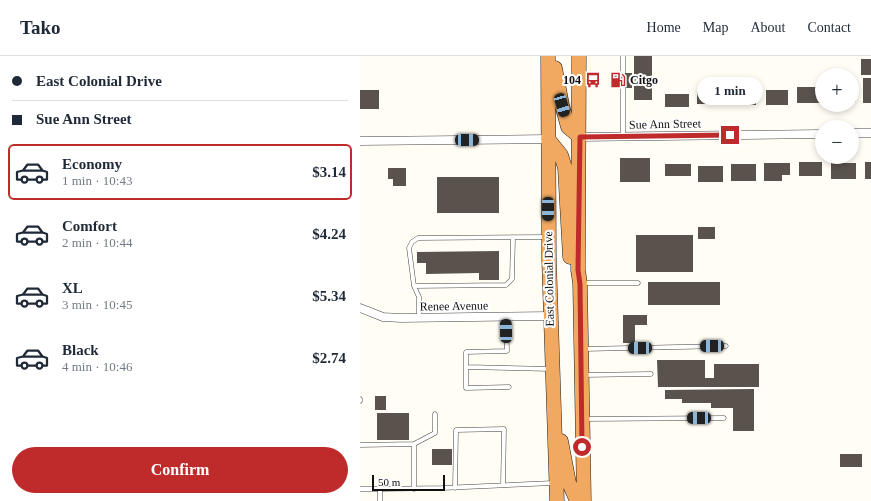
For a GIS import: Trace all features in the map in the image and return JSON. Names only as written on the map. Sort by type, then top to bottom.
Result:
[{"type":"highway","name":"East Colonial Drive","points":[[548,56],[548,237],[551,369],[557,501]]},
{"type":"highway","points":[[552,56],[568,127],[580,137]]},
{"type":"highway","points":[[580,56],[579,277],[584,501]]},
{"type":"highway","points":[[548,139],[561,155],[565,168],[570,259],[579,277]]},
{"type":"highway","points":[[552,385],[569,484],[577,501]]},
{"type":"street","points":[[859,133],[871,133]]},
{"type":"street","name":"Sue Ann Street","points":[[580,137],[815,134]]},
{"type":"street","points":[[360,141],[548,139]]},
{"type":"street","name":"Renee Avenue","points":[[360,308],[382,317],[419,318],[550,316]]},
{"type":"lane","points":[[622,56],[623,74]]},
{"type":"lane","points":[[623,88],[623,137]]},
{"type":"lane","points":[[414,286],[506,285],[512,279],[512,237]]},
{"type":"lane","points":[[419,318],[419,297],[414,286],[409,248],[412,242],[418,238],[548,237]]},
{"type":"lane","points":[[579,277],[638,283]]},
{"type":"lane","points":[[506,317],[507,351],[466,352],[466,388],[509,387]]},
{"type":"lane","points":[[581,349],[726,346]]},
{"type":"lane","points":[[466,367],[551,369]]},
{"type":"lane","points":[[581,376],[651,374]]},
{"type":"lane","points":[[360,445],[414,444],[435,433],[435,414]]},
{"type":"lane","points":[[582,420],[724,418]]},
{"type":"lane","points":[[455,488],[456,430],[504,429],[503,485]]},
{"type":"lane","points":[[414,444],[414,489]]},
{"type":"lane","points":[[360,489],[455,488],[556,483]]},
{"type":"lane","points":[[380,489],[380,501]]},
{"type":"building","points":[[634,56],[652,56],[652,100],[634,100]]},
{"type":"building","points":[[861,59],[871,59],[871,75],[861,75]]},
{"type":"building","points":[[612,73],[632,73],[632,88],[612,88]]},
{"type":"building","points":[[863,78],[871,78],[871,103],[863,103]]},
{"type":"building","points":[[703,86],[724,86],[724,104],[697,104],[697,91],[703,91]]},
{"type":"building","points":[[797,87],[815,87],[815,103],[797,103]]},
{"type":"building","points":[[730,88],[756,88],[756,105],[730,105]]},
{"type":"building","points":[[360,90],[379,90],[379,109],[360,109]]},
{"type":"building","points":[[766,90],[788,90],[788,105],[766,105]]},
{"type":"building","points":[[665,94],[689,94],[689,107],[665,107]]},
{"type":"building","points":[[620,158],[650,158],[650,182],[620,182]]},
{"type":"building","points":[[799,162],[815,162],[815,164],[822,164],[822,176],[799,176]]},
{"type":"building","points":[[865,162],[871,162],[871,179],[865,179]]},
{"type":"building","points":[[764,163],[790,163],[790,175],[782,175],[782,181],[764,181]]},
{"type":"building","points":[[665,164],[691,164],[691,176],[665,176]]},
{"type":"building","points":[[731,164],[756,164],[756,181],[731,181]]},
{"type":"building","points":[[831,164],[856,164],[856,179],[831,179]]},
{"type":"building","points":[[698,166],[723,166],[723,182],[698,182]]},
{"type":"building","points":[[388,168],[406,168],[406,186],[393,186],[393,179],[388,179]]},
{"type":"building","points":[[437,177],[499,177],[499,213],[437,213]]},
{"type":"building","points":[[698,227],[715,227],[715,239],[698,239]]},
{"type":"building","points":[[636,235],[693,235],[693,272],[636,272]]},
{"type":"building","points":[[499,251],[499,280],[479,280],[479,273],[426,274],[426,263],[417,263],[417,252]]},
{"type":"building","points":[[648,282],[720,282],[720,305],[648,305]]},
{"type":"building","points":[[623,315],[647,315],[647,325],[635,325],[635,343],[623,343]]},
{"type":"building","points":[[657,360],[705,360],[705,378],[714,378],[714,364],[759,364],[759,387],[658,387]]},
{"type":"building","points":[[754,389],[754,431],[733,431],[733,408],[711,408],[711,403],[682,403],[682,399],[665,399],[665,390]]},
{"type":"building","points":[[375,396],[386,396],[386,410],[375,410]]},
{"type":"building","points":[[377,413],[409,413],[409,440],[377,440]]},
{"type":"building","points":[[432,449],[452,449],[452,465],[432,465]]},
{"type":"building","points":[[840,454],[862,454],[862,467],[840,467]]},
{"type":"place","name":"104","points":[[593,80]]},
{"type":"place","name":"Citgo","points":[[618,80]]},
{"type":"route","points":[[582,447],[580,284],[578,270],[580,137],[730,135]]}]
